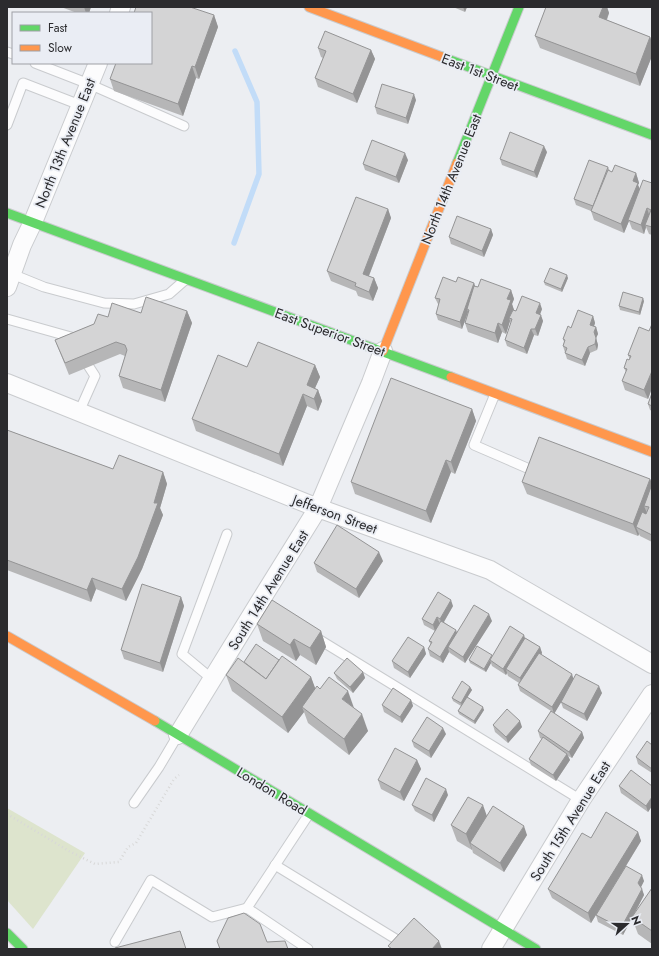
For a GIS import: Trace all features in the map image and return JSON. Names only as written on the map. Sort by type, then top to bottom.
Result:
[{"type":"main road","name":"East 1st Street","points":[[309,7],[492,76],[651,132]]},
{"type":"main road","name":"North 14th Avenue East","points":[[383,351],[519,7]]},
{"type":"main road","name":"East Superior Street","points":[[7,213],[383,351],[652,452]]},
{"type":"main road","name":"London Road","points":[[7,636],[178,735],[536,949]]},
{"type":"main road","points":[[7,933],[23,949]]},
{"type":"street","name":"North 13th Avenue East","points":[[9,280],[22,245],[33,222],[98,64]]},
{"type":"street","name":"South 14th Avenue East","points":[[178,735],[212,679],[262,605],[318,508],[383,351]]},
{"type":"street","name":"Jefferson Street","points":[[7,383],[318,508],[490,570],[652,664]]},
{"type":"street","name":"South 15th Avenue East","points":[[491,949],[502,928],[581,800],[652,694]]},
{"type":"lane","points":[[38,64],[89,84],[184,126]]},
{"type":"lane","points":[[7,125],[23,83],[80,105]]},
{"type":"lane","points":[[9,280],[44,286],[104,303],[134,304],[169,294],[186,279]]},
{"type":"lane","points":[[7,319],[71,337],[95,376],[79,412]]},
{"type":"lane","points":[[495,394],[474,445],[527,468]]},
{"type":"lane","points":[[212,679],[182,654],[227,534]]},
{"type":"lane","points":[[306,631],[581,800]]},
{"type":"lane","points":[[134,803],[159,767],[178,735]]},
{"type":"lane","points":[[115,942],[151,880],[212,917],[247,908],[309,814]]},
{"type":"lane","points":[[275,865],[399,942],[395,949]]},
{"type":"lane","points":[[247,908],[308,949]]},
{"type":"path","points":[[7,814],[94,864],[119,862],[128,847],[136,843],[174,779],[179,775]]},
{"type":"green space","points":[[7,808],[85,853],[33,929],[7,900]]},
{"type":"building","points":[[136,7],[190,7],[214,15],[195,67],[192,66],[178,104],[110,79],[116,64],[152,64],[152,12],[134,12]]},
{"type":"building","points":[[546,7],[603,7],[599,17],[650,37],[636,74],[535,36]]},
{"type":"building","points":[[325,31],[371,50],[353,94],[315,78],[326,51],[318,48]]},
{"type":"building","points":[[382,84],[414,94],[406,118],[375,107]]},
{"type":"building","points":[[510,132],[544,146],[534,172],[500,159]]},
{"type":"building","points":[[372,140],[405,153],[396,177],[363,164]]},
{"type":"building","points":[[589,160],[608,167],[593,206],[574,199]]},
{"type":"building","points":[[615,165],[636,173],[633,181],[638,183],[621,224],[591,211],[608,170],[612,172]]},
{"type":"building","points":[[643,180],[652,183],[652,227],[645,225],[651,210],[647,208],[641,225],[628,220]]},
{"type":"building","points":[[356,197],[388,209],[363,274],[374,278],[369,292],[355,286],[356,283],[327,271]]},
{"type":"building","points":[[457,216],[491,229],[482,251],[449,237]]},
{"type":"building","points":[[550,268],[567,275],[561,289],[544,282]]},
{"type":"building","points":[[443,277],[456,282],[458,277],[474,283],[460,322],[436,314],[440,299],[435,298]]},
{"type":"building","points":[[481,279],[511,290],[507,299],[511,300],[502,325],[498,323],[495,333],[465,323],[469,310],[467,309],[474,286],[478,287]]},
{"type":"building","points":[[623,292],[643,298],[639,312],[619,306]]},
{"type":"building","points":[[522,296],[540,303],[536,313],[541,315],[535,329],[531,329],[524,348],[505,340],[512,319],[509,318],[513,310],[516,311]]},
{"type":"building","points":[[146,297],[187,311],[161,390],[119,376],[127,350],[125,345],[116,342],[65,363],[55,340],[94,324],[98,314],[108,317],[112,303],[141,313]]},
{"type":"building","points":[[578,310],[593,316],[590,325],[596,327],[594,332],[596,338],[595,344],[588,347],[582,360],[565,353],[567,348],[563,346],[565,340],[563,339],[568,326],[571,328]]},
{"type":"building","points":[[652,324],[652,371],[644,390],[622,381],[627,369],[624,368],[627,359],[629,360],[631,356],[628,355],[639,327],[649,331]]},
{"type":"building","points":[[258,342],[315,365],[307,385],[318,390],[314,399],[303,394],[279,454],[192,419],[218,355],[247,367]]},
{"type":"building","points":[[391,378],[472,409],[451,462],[446,460],[426,511],[351,482]]},
{"type":"building","points":[[652,393],[652,406],[648,404]]},
{"type":"building","points":[[7,430],[113,469],[119,455],[163,472],[154,503],[158,503],[138,557],[122,589],[92,578],[87,590],[7,560]]},
{"type":"building","points":[[539,437],[650,479],[633,524],[522,482]]},
{"type":"building","points":[[652,484],[652,535],[636,527],[642,512],[646,514],[649,507],[644,506]]},
{"type":"building","points":[[337,525],[379,552],[356,589],[314,563]]},
{"type":"building","points":[[142,584],[181,597],[160,663],[121,650]]},
{"type":"building","points":[[438,592],[451,600],[440,619],[437,617],[433,625],[422,619]]},
{"type":"building","points":[[272,600],[321,631],[310,648],[294,639],[290,645],[257,624]]},
{"type":"building","points":[[474,605],[489,614],[463,657],[448,647]]},
{"type":"building","points":[[441,621],[456,630],[440,657],[428,649],[432,642],[429,641]]},
{"type":"building","points":[[510,626],[524,635],[503,669],[490,660]]},
{"type":"building","points":[[408,637],[424,647],[408,672],[392,661]]},
{"type":"building","points":[[525,638],[540,647],[520,678],[506,669]]},
{"type":"building","points":[[256,644],[279,660],[266,679],[244,662]]},
{"type":"building","points":[[477,646],[492,655],[484,669],[469,660]]},
{"type":"building","points":[[539,653],[572,674],[552,707],[518,685]]},
{"type":"building","points":[[282,656],[311,677],[282,717],[226,675],[238,658],[266,679]]},
{"type":"building","points":[[347,658],[363,672],[350,687],[334,673]]},
{"type":"building","points":[[576,674],[599,686],[584,714],[561,702]]},
{"type":"building","points":[[329,677],[348,691],[342,699],[362,714],[344,739],[302,707],[317,686],[320,689]]},
{"type":"building","points":[[462,681],[470,687],[461,703],[452,698]]},
{"type":"building","points":[[393,688],[411,700],[400,717],[382,705]]},
{"type":"building","points":[[467,697],[483,707],[474,721],[458,711]]},
{"type":"building","points":[[507,709],[520,721],[506,737],[493,725]]},
{"type":"building","points":[[551,711],[582,732],[569,752],[538,731]]},
{"type":"building","points":[[427,717],[443,728],[429,751],[412,741]]},
{"type":"building","points":[[543,737],[567,754],[553,775],[529,759]]},
{"type":"building","points":[[647,741],[652,745],[652,769],[636,757]]},
{"type":"building","points":[[395,748],[417,760],[400,792],[378,780]]},
{"type":"building","points":[[631,770],[652,786],[652,797],[646,806],[619,786]]},
{"type":"building","points":[[426,778],[446,789],[432,815],[412,805]]},
{"type":"building","points":[[468,797],[483,805],[466,834],[451,825]]},
{"type":"building","points":[[493,806],[524,826],[500,863],[470,843]]},
{"type":"building","points":[[606,812],[638,832],[588,913],[548,889],[582,833],[591,838]]},
{"type":"building","points":[[626,866],[642,875],[638,883],[642,889],[621,928],[596,915]]},
{"type":"building","points":[[652,888],[652,931],[632,917]]},
{"type":"building","points":[[244,913],[260,924],[267,942],[285,941],[288,949],[220,949],[217,941],[228,918]]},
{"type":"building","points":[[414,918],[439,941],[432,949],[392,949],[388,946]]},
{"type":"building","points":[[180,931],[186,949],[115,949],[115,948]]},
{"type":"waterway","points":[[234,243],[259,174],[257,102],[235,51]]},
{"type":"traffic: fast","points":[[457,163],[519,7]]},
{"type":"traffic: fast","points":[[442,57],[652,135]]},
{"type":"traffic: fast","points":[[7,213],[451,377]]},
{"type":"traffic: fast","points":[[155,721],[536,949]]},
{"type":"traffic: fast","points":[[7,933],[23,949]]},
{"type":"traffic: slow","points":[[309,7],[442,57]]},
{"type":"traffic: slow","points":[[383,351],[457,163]]},
{"type":"traffic: slow","points":[[451,377],[652,452]]},
{"type":"traffic: slow","points":[[7,636],[155,721]]}]
